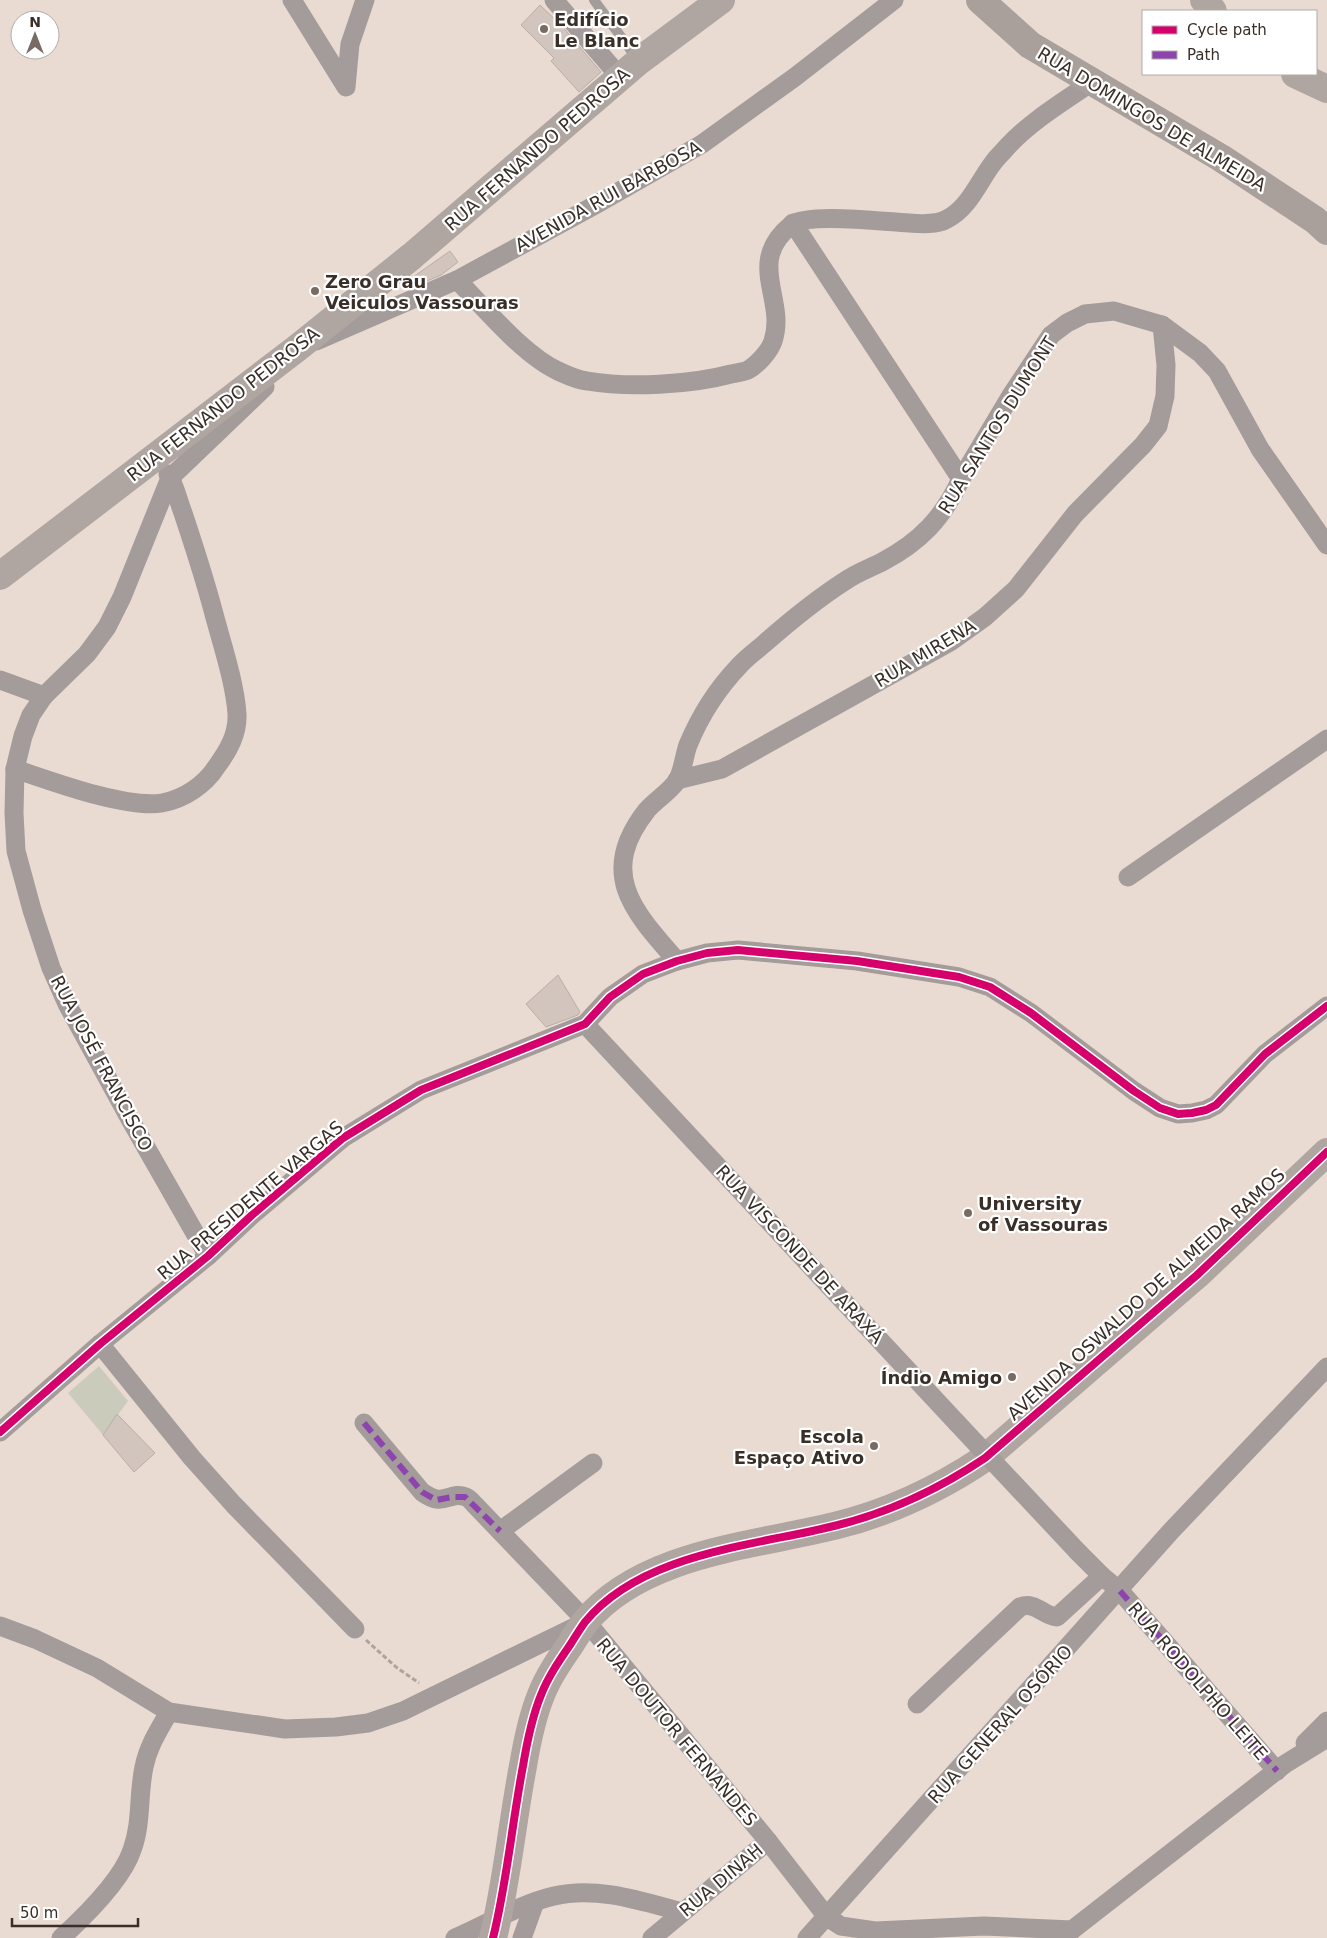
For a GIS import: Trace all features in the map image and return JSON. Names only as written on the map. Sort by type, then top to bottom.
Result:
[{"type":"main road","name":"RUA DOMINGOS DE ALMEIDA","points":[[980,0],[1030,45],[1221,158],[1315,220],[1327,231]]},
{"type":"street","points":[[292,0],[346,87],[350,44],[365,0]]},
{"type":"street","points":[[554,0],[629,69]]},
{"type":"street","name":"RUA FERNANDO PEDROSA","points":[[0,576],[164,467],[293,351],[412,256],[629,69],[721,0]]},
{"type":"street","name":"AVENIDA RUI BARBOSA","points":[[293,351],[457,280],[702,144],[795,77],[894,0]]},
{"type":"street","points":[[1204,0],[1212,10]]},
{"type":"street","points":[[1297,75],[1327,89]]},
{"type":"street","points":[[457,280],[537,359],[558,371],[584,381],[616,385],[674,382],[717,378],[748,370],[762,358],[773,342],[776,320],[768,266],[769,260],[775,243],[793,223],[825,217],[917,223],[933,223],[947,219],[960,209],[992,164],[1010,144],[1058,105],[1092,82]]},
{"type":"street","points":[[793,223],[962,479]]},
{"type":"street","name":"RUA SANTOS DUMONT","points":[[677,961],[636,912],[626,889],[622,864],[630,838],[638,824],[648,810],[677,780],[688,745],[708,705],[739,665],[781,628],[847,579],[884,561],[909,545],[934,524],[952,499],[1010,397],[1051,334],[1067,323],[1085,314],[1114,311],[1162,325],[1200,353],[1217,371],[1260,449],[1327,545]]},
{"type":"street","name":"RUA MIRENA","points":[[677,780],[722,769],[950,642],[985,618],[1016,589],[1075,514],[1143,445],[1158,426],[1165,396],[1166,365],[1162,325]]},
{"type":"street","points":[[15,769],[113,798],[139,804],[162,803],[190,793],[210,777],[234,738],[237,715],[222,644],[200,563],[164,467]]},
{"type":"street","name":"RUA JOSÉ FRANCISCO","points":[[164,467],[122,597],[107,627],[87,654],[44,696],[31,715],[23,736],[15,769],[14,813],[16,851],[32,910],[67,1004],[208,1256]]},
{"type":"street","points":[[0,680],[44,696]]},
{"type":"street","points":[[1128,877],[1327,739]]},
{"type":"street","name":"RUA PRESIDENTE VARGAS","points":[[0,1432],[100,1344],[208,1256],[252,1215],[343,1138],[421,1090],[586,1024],[610,997],[643,974],[677,961],[708,953],[738,950],[857,961],[959,977],[990,987],[1031,1013],[1134,1091],[1160,1108],[1178,1114],[1206,1110],[1216,1105],[1265,1054],[1327,1006]]},
{"type":"street","name":"RUA VISCONDE DE ARAXÁ","points":[[586,1024],[1078,1552],[1102,1576],[1120,1590]]},
{"type":"street","name":"AVENIDA OSWALDO DE ALMEIDA RAMOS","points":[[495,1928],[513,1817],[531,1727],[540,1696],[554,1668],[586,1621],[613,1596],[639,1580],[673,1564],[710,1552],[835,1526],[874,1514],[910,1500],[963,1472],[985,1458],[1197,1275],[1327,1152]]},
{"type":"street","points":[[100,1344],[198,1465],[234,1505],[355,1629]]},
{"type":"street","name":"RUA GENERAL OSÓRIO","points":[[807,1938],[828,1917],[1172,1530],[1327,1367]]},
{"type":"street","name":"RUA DOUTOR FERNANDES","points":[[364,1424],[422,1492],[436,1500],[465,1497],[586,1621],[768,1841],[828,1917]]},
{"type":"street","points":[[500,1532],[593,1463]]},
{"type":"street","points":[[917,1704],[1020,1607],[1029,1605],[1053,1617],[1057,1617],[1102,1576]]},
{"type":"street","name":"RUA RODOLPHO LEITE","points":[[1120,1590],[1281,1768]]},
{"type":"street","points":[[0,1626],[34,1639],[97,1668],[169,1712],[285,1728],[368,1723],[403,1712],[586,1621]]},
{"type":"street","points":[[60,1938],[97,1901],[120,1873],[132,1851],[139,1822],[144,1767],[151,1743],[169,1712]]},
{"type":"street","points":[[1281,1768],[1327,1720]]},
{"type":"street","points":[[828,1917],[841,1926],[875,1931],[984,1926],[1069,1935],[1281,1768],[1327,1738]]},
{"type":"street","name":"RUA DINAH","points":[[652,1938],[768,1841]]},
{"type":"street","points":[[455,1938],[495,1928],[535,1902],[555,1896],[578,1893],[621,1896],[682,1912]]},
{"type":"street","points":[[522,1938],[535,1902]]},
{"type":"lane","points":[[594,0],[629,69]]},
{"type":"path","points":[[355,1629],[396,1667],[437,1696]]},
{"type":"green space","points":[[99,1366],[128,1401],[103,1435],[68,1393]]},
{"type":"building","points":[[540,5],[562,26],[601,72],[579,92],[551,61],[554,58],[521,25]]},
{"type":"building","points":[[450,251],[458,262],[441,275],[418,285],[413,277]]},
{"type":"building","points":[[558,975],[580,1012],[578,1015],[546,1027],[526,1004]]},
{"type":"building","points":[[117,1414],[155,1453],[134,1472],[103,1435]]},
{"type":"marked path","points":[[364,1423],[422,1492],[436,1500],[465,1497],[500,1531]]},
{"type":"marked path","points":[[1120,1591],[1277,1771]]},
{"type":"cycle path","points":[[0,1432],[100,1344],[208,1256],[252,1215],[343,1138],[421,1090],[585,1024],[610,997],[643,974],[677,961],[707,953],[738,950],[857,961],[959,977],[990,987],[1031,1013],[1134,1091],[1160,1108],[1178,1114],[1206,1110],[1216,1105],[1265,1054],[1327,1006]]},
{"type":"cycle path","points":[[493,1938],[502,1896],[526,1748],[538,1703],[550,1675],[581,1627],[609,1599],[637,1581],[667,1567],[735,1547],[854,1521],[912,1499],[968,1469],[985,1458],[1197,1275],[1327,1152]]},
{"type":"place","name":"Edifício Le Blanc","points":[[544,29]]},
{"type":"place","name":"Zero Grau Veiculos Vassouras","points":[[315,291]]},
{"type":"place","name":"University of Vassouras","points":[[968,1213]]},
{"type":"place","name":"Índio Amigo","points":[[1012,1377]]},
{"type":"place","name":"Escola Espaço Ativo","points":[[874,1446]]}]
